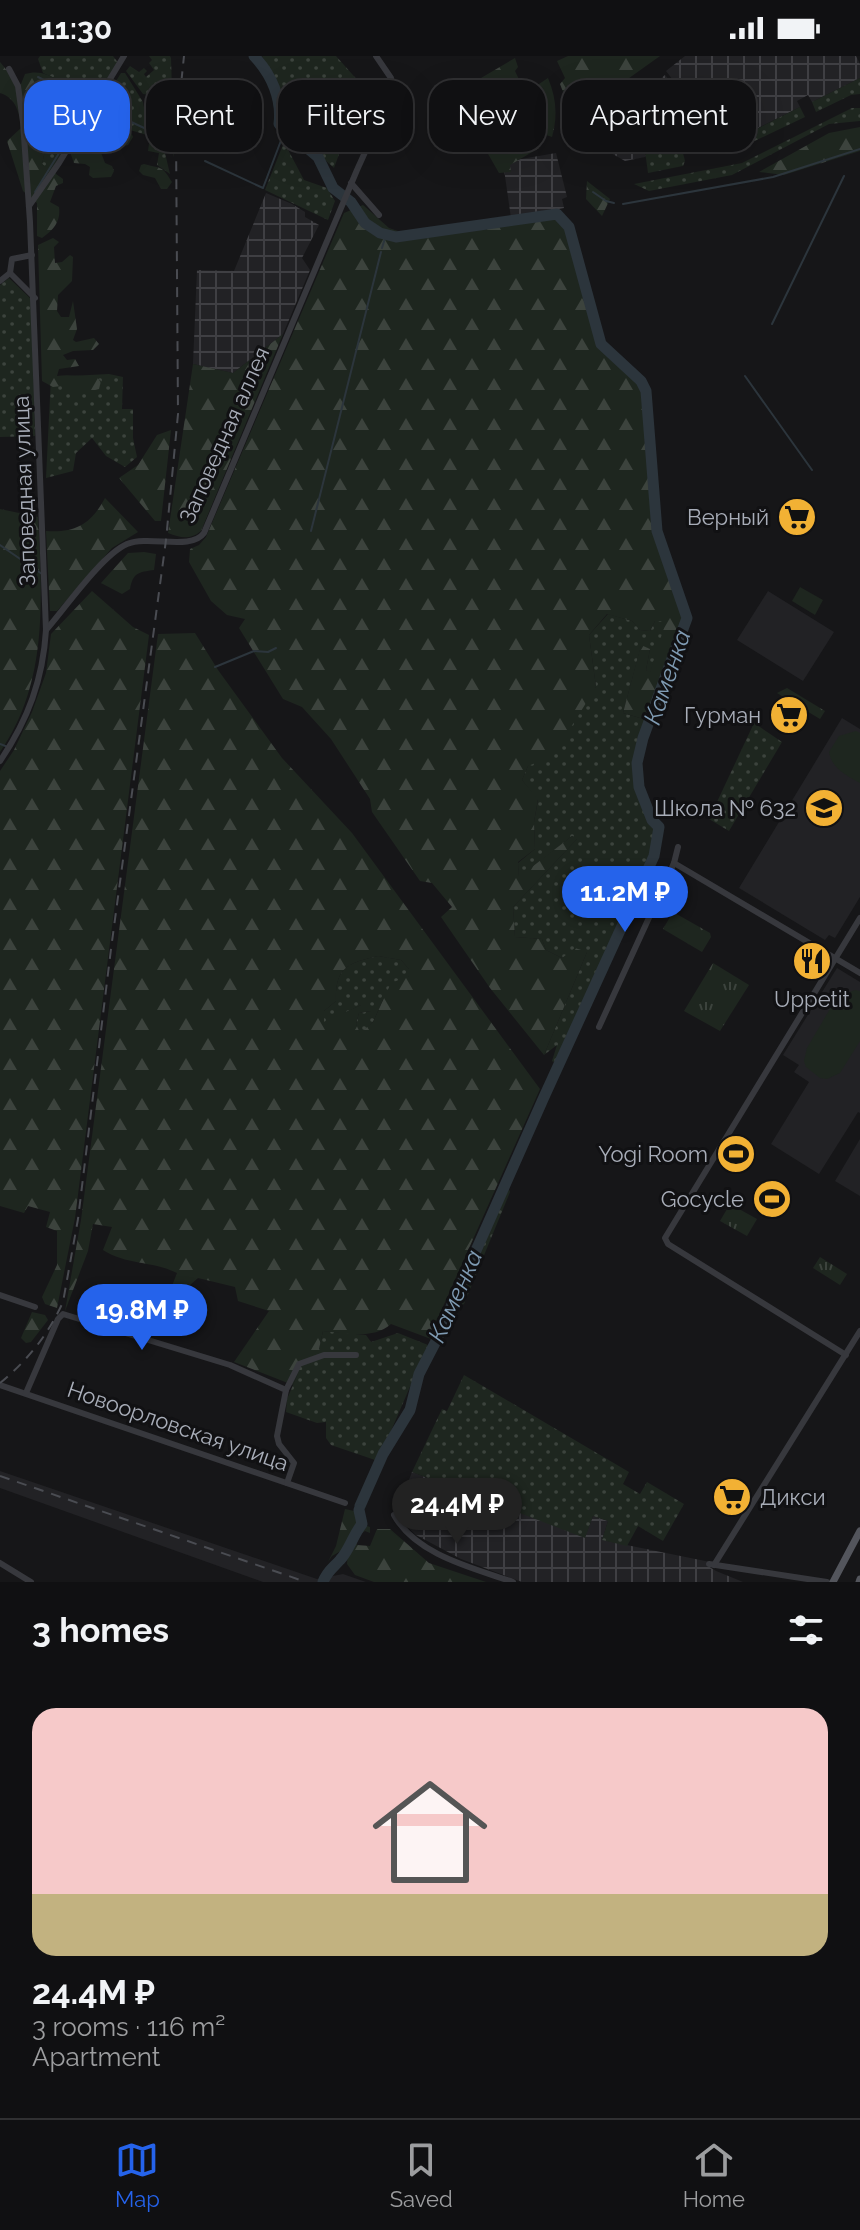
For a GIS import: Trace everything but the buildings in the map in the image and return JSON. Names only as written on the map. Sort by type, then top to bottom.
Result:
[{"type":"main road","points":[[830,1582],[860,1531]]},
{"type":"street","points":[[29,206],[124,56]]},
{"type":"street","points":[[376,56],[391,78],[391,91],[350,186],[379,215]]},
{"type":"street","name":"Заповедная улица","points":[[0,761],[38,688],[46,630],[29,206],[20,98],[9,69]]},
{"type":"street","name":"Заповедная аллея","points":[[46,630],[114,551],[145,539],[194,541],[204,533],[350,186]]},
{"type":"street","points":[[0,281],[10,273],[12,259],[32,255]]},
{"type":"street","points":[[10,273],[35,298]]},
{"type":"street","points":[[599,1027],[674,863],[678,847]]},
{"type":"street","points":[[674,863],[860,973]]},
{"type":"street","points":[[846,1355],[668,1244],[665,1238],[860,918]]},
{"type":"street","points":[[0,1295],[35,1307]]},
{"type":"street","points":[[26,1393],[58,1319],[63,1314],[230,1365],[286,1390]]},
{"type":"street","points":[[830,1582],[711,1564],[860,1331]]},
{"type":"street","points":[[287,1483],[294,1463],[279,1444],[277,1436],[286,1390],[299,1364],[324,1355],[356,1355]]},
{"type":"street","name":"Новоорловская улица","points":[[0,1385],[345,1503]]},
{"type":"street","points":[[394,1515],[404,1531],[431,1549],[513,1582]]},
{"type":"street","points":[[0,1563],[31,1582]]},
{"type":"shaded area","points":[[685,56],[856,56],[860,64],[860,78],[812,102],[808,95],[797,101],[800,107],[756,129],[756,80],[673,80],[666,71]]},
{"type":"shaded area","points":[[609,152],[645,152],[645,157],[625,161]]},
{"type":"shaded area","points":[[556,153],[567,197],[562,199],[564,208],[511,218],[503,162]]},
{"type":"shaded area","points":[[266,193],[292,204],[319,225],[302,258],[310,270],[283,334],[233,373],[193,364],[197,270],[234,271]]},
{"type":"shaded area","points":[[768,591],[834,632],[803,681],[737,640]]},
{"type":"shaded area","name":"Школа № 632","points":[[842,718],[860,729],[860,897],[835,938],[829,935],[825,940],[739,888]]},
{"type":"shaded area","points":[[837,968],[860,982],[860,1113],[819,1174],[771,1144],[809,1082],[794,1072],[799,1065],[783,1055]]},
{"type":"shaded area","points":[[860,1139],[860,1196],[835,1181]]},
{"type":"shaded area","points":[[0,1471],[317,1579],[343,1574],[366,1582],[263,1582],[0,1488]]},
{"type":"shaded area","points":[[412,1472],[585,1537],[593,1516],[608,1521],[602,1540],[710,1562],[708,1566],[716,1571],[743,1582],[522,1582],[461,1559],[416,1535],[403,1523],[400,1503]]},
{"type":"green space","points":[[40,56],[113,56],[119,64],[109,80],[59,80],[43,73],[38,59]]},
{"type":"green space","points":[[149,56],[170,56],[172,80],[146,80],[146,94],[143,94],[126,71],[130,66],[139,72],[144,68],[146,77],[154,70],[149,63],[152,60]]},
{"type":"green space","points":[[262,56],[336,56],[357,80],[278,80],[278,85]]},
{"type":"green space","points":[[568,56],[660,56],[626,80],[563,80],[557,61]]},
{"type":"green space","points":[[515,58],[518,67],[515,71],[519,80],[481,78]]},
{"type":"green space","points":[[0,62],[18,84],[21,84],[25,74],[34,72],[59,80],[24,80],[24,152],[45,152],[42,164],[45,166],[52,161],[56,174],[63,179],[63,183],[56,186],[50,202],[59,207],[57,221],[42,238],[37,236],[37,203],[23,191],[7,141],[21,128],[20,117],[10,98],[0,93]]},
{"type":"green space","points":[[121,73],[125,73],[129,80],[117,80]]},
{"type":"green space","points":[[548,78],[555,107],[552,137],[546,135],[545,80]]},
{"type":"green space","points":[[860,78],[860,94],[851,95],[816,112],[812,102]]},
{"type":"green space","points":[[130,81],[143,102],[146,135],[130,130]]},
{"type":"green space","points":[[800,107],[805,117],[756,140],[756,129]]},
{"type":"green space","points":[[852,108],[860,108],[860,121],[829,124],[732,175],[649,191],[634,184],[742,163]]},
{"type":"green space","points":[[860,127],[860,151],[784,175],[759,172],[829,133]]},
{"type":"green space","points":[[45,152],[64,152],[55,166],[45,167],[42,164]]},
{"type":"green space","points":[[70,152],[101,152],[105,163],[112,166],[114,171],[111,177],[93,178],[89,175],[90,167],[74,163]]},
{"type":"green space","points":[[154,152],[165,152],[170,174],[157,165],[159,153]]},
{"type":"green space","points":[[280,152],[289,152],[304,180],[327,188],[335,201],[328,220],[265,190]]},
{"type":"green space","points":[[316,152],[340,152],[334,168]]},
{"type":"green space","points":[[487,152],[532,152],[510,165],[511,172],[499,173]]},
{"type":"green space","points":[[645,152],[683,152],[683,166],[648,173]]},
{"type":"green space","points":[[144,164],[165,172],[172,182],[167,189],[161,189],[155,178],[139,171]]},
{"type":"green space","points":[[587,181],[610,199],[602,216],[586,199]]},
{"type":"green space","points":[[363,205],[389,228],[404,233],[555,213],[565,229],[597,346],[642,388],[653,530],[685,616],[647,720],[623,713],[641,645],[650,649],[646,670],[650,672],[666,621],[655,621],[650,631],[640,630],[632,621],[607,614],[589,635],[596,687],[553,756],[528,766],[522,780],[538,799],[534,822],[535,849],[518,862],[519,877],[572,836],[578,838],[513,907],[515,937],[542,939],[546,950],[562,958],[575,948],[587,952],[544,1055],[490,988],[441,917],[452,907],[432,883],[420,881],[372,812],[370,799],[331,739],[302,707],[283,699],[239,628],[245,619],[227,615],[211,601],[189,562],[190,549],[206,537],[344,213]]},
{"type":"green space","points":[[53,238],[59,242],[54,247],[55,263],[62,262],[70,255],[73,257],[72,281],[58,295],[57,311],[61,317],[69,317],[73,301],[77,329],[73,340],[94,338],[99,344],[93,350],[63,355],[67,360],[75,359],[79,366],[59,369],[57,376],[95,376],[101,381],[99,389],[76,395],[69,392],[69,385],[53,387],[42,381],[38,245]]},
{"type":"green space","points":[[9,278],[32,300],[35,436],[0,437],[0,285]]},
{"type":"green space","points":[[283,334],[201,531],[185,537],[168,533],[193,364],[233,373]]},
{"type":"green space","points":[[109,374],[123,377],[122,409],[133,409],[133,438],[137,457],[125,467],[106,456],[92,438],[76,453],[73,471],[46,478],[51,377]]},
{"type":"green space","points":[[171,430],[161,521],[155,521],[119,478],[138,465],[157,435]]},
{"type":"green space","points":[[105,498],[138,532],[112,548],[57,611],[50,611],[46,531],[82,525]]},
{"type":"green space","points":[[0,509],[38,517],[41,608],[35,668],[27,697],[16,725],[0,752]]},
{"type":"green space","points":[[128,553],[156,554],[154,570],[137,574],[130,589],[122,594],[101,583]]},
{"type":"green space","points":[[800,587],[823,600],[815,615],[792,601]]},
{"type":"green space","points":[[92,591],[133,627],[149,635],[75,1218],[57,1308],[45,1304],[42,1297],[57,1265],[57,1231],[46,1227],[50,1212],[28,1206],[24,1213],[0,1206],[0,771],[32,712],[46,673],[51,634]]},
{"type":"green space","points":[[608,614],[632,621],[640,630],[650,631],[655,621],[667,621],[650,673],[646,670],[650,649],[641,646],[623,713],[647,720],[633,763],[638,787],[659,827],[654,856],[559,1066],[552,1061],[557,1045],[544,1055],[587,952],[562,958],[546,950],[542,939],[515,937],[513,907],[577,839],[572,836],[519,878],[518,863],[535,849],[534,822],[538,800],[522,780],[528,766],[596,687],[589,635]]},
{"type":"green space","points":[[195,633],[282,758],[352,833],[540,1089],[431,1339],[391,1324],[367,1334],[323,1331],[319,1349],[326,1359],[305,1367],[293,1385],[234,1362],[269,1311],[238,1301],[235,1287],[198,1278],[163,1309],[177,1273],[103,1250],[112,1227],[93,1224],[88,1251],[65,1311],[81,1220],[158,634]],"holes":[[[378,956],[401,960],[409,969],[409,976],[391,983],[373,1022],[360,1033],[356,1024],[359,1013],[371,1011],[375,1006],[361,1005],[324,1022],[324,1011],[336,1001],[338,981],[345,968]]]},
{"type":"green space","points":[[787,688],[825,711],[820,719],[777,693]]},
{"type":"green space","points":[[754,723],[782,742],[729,831],[709,819]]},
{"type":"green space","points":[[856,731],[860,733],[860,783],[836,767],[829,752],[839,736]]},
{"type":"green space","points":[[673,912],[710,933],[711,937],[702,952],[663,929]]},
{"type":"green space","points":[[378,956],[401,960],[409,969],[409,976],[383,1000],[373,1022],[360,1034],[356,1024],[359,1013],[371,1011],[361,1005],[324,1023],[324,1011],[336,1001],[338,981],[345,968]]},
{"type":"green space","points":[[713,963],[749,985],[720,1031],[684,1011]]},
{"type":"green space","points":[[860,991],[860,1041],[840,1073],[827,1079],[820,1078],[806,1067],[807,1048],[837,997]]},
{"type":"green space","points":[[506,1182],[510,1192],[464,1304],[449,1311]]},
{"type":"green space","points":[[730,1204],[757,1219],[747,1236],[720,1221]]},
{"type":"green space","points":[[820,1257],[847,1274],[840,1285],[813,1268]]},
{"type":"green space","points":[[32,1312],[45,1315],[48,1320],[31,1342],[26,1343],[21,1338]]},
{"type":"green space","points":[[323,1331],[366,1335],[371,1342],[398,1333],[428,1345],[378,1461],[331,1445],[326,1438],[326,1422],[317,1423],[286,1412],[287,1399],[300,1369],[319,1349]]},
{"type":"green space","points":[[464,1375],[629,1472],[623,1484],[640,1494],[647,1482],[684,1504],[663,1541],[638,1526],[627,1546],[602,1540],[608,1521],[593,1516],[585,1538],[412,1472],[442,1409],[447,1411]]},
{"type":"green space","points":[[345,1509],[367,1520],[370,1527],[370,1533],[365,1531],[356,1537],[357,1545],[370,1546],[377,1529],[390,1529],[429,1563],[486,1582],[374,1582],[355,1575],[347,1564],[346,1548],[328,1562],[336,1546]]},
{"type":"waterway","name":"Каменка","points":[[254,56],[274,88],[279,106],[279,124],[318,157],[333,188],[351,202],[365,223],[380,233],[396,237],[557,214],[569,227],[601,344],[641,381],[646,391],[657,531],[687,618],[643,738],[637,763],[639,787],[652,820],[659,827],[654,856],[419,1374],[410,1410],[383,1454],[360,1506]]},
{"type":"waterway","points":[[35,192],[90,103],[38,77]]},
{"type":"waterway","points":[[130,121],[146,129]]},
{"type":"waterway","points":[[205,161],[263,188],[278,148]]},
{"type":"waterway","points":[[623,204],[773,177],[860,149]]},
{"type":"waterway","points":[[772,324],[844,176]]},
{"type":"waterway","points":[[593,192],[614,203]]},
{"type":"waterway","points":[[382,248],[386,235]]},
{"type":"waterway","points":[[311,531],[381,252]]},
{"type":"waterway","points":[[745,376],[812,470]]},
{"type":"waterway","points":[[0,545],[42,574]]},
{"type":"waterway","points":[[215,667],[254,651],[268,652],[276,648]]},
{"type":"waterway","points":[[0,744],[8,747]]},
{"type":"waterway","name":"Каменка","points":[[323,1582],[362,1524],[359,1510]]},
{"type":"railway","points":[[0,1383],[36,1346],[63,1302],[78,1219],[166,540],[178,414],[176,133],[184,56]]},
{"type":"railway","points":[[0,1476],[306,1582]]},
{"type":"place","name":"Верный","points":[[797,517]]},
{"type":"place","name":"Гурман","points":[[789,715]]},
{"type":"place","name":"Школа № 632","points":[[824,808]]},
{"type":"place","name":"Uppetit","points":[[812,961]]},
{"type":"place","name":"Yogi Room","points":[[736,1154]]},
{"type":"place","name":"Gocycle","points":[[772,1199]]},
{"type":"place","name":"Дикси","points":[[732,1497]]}]
